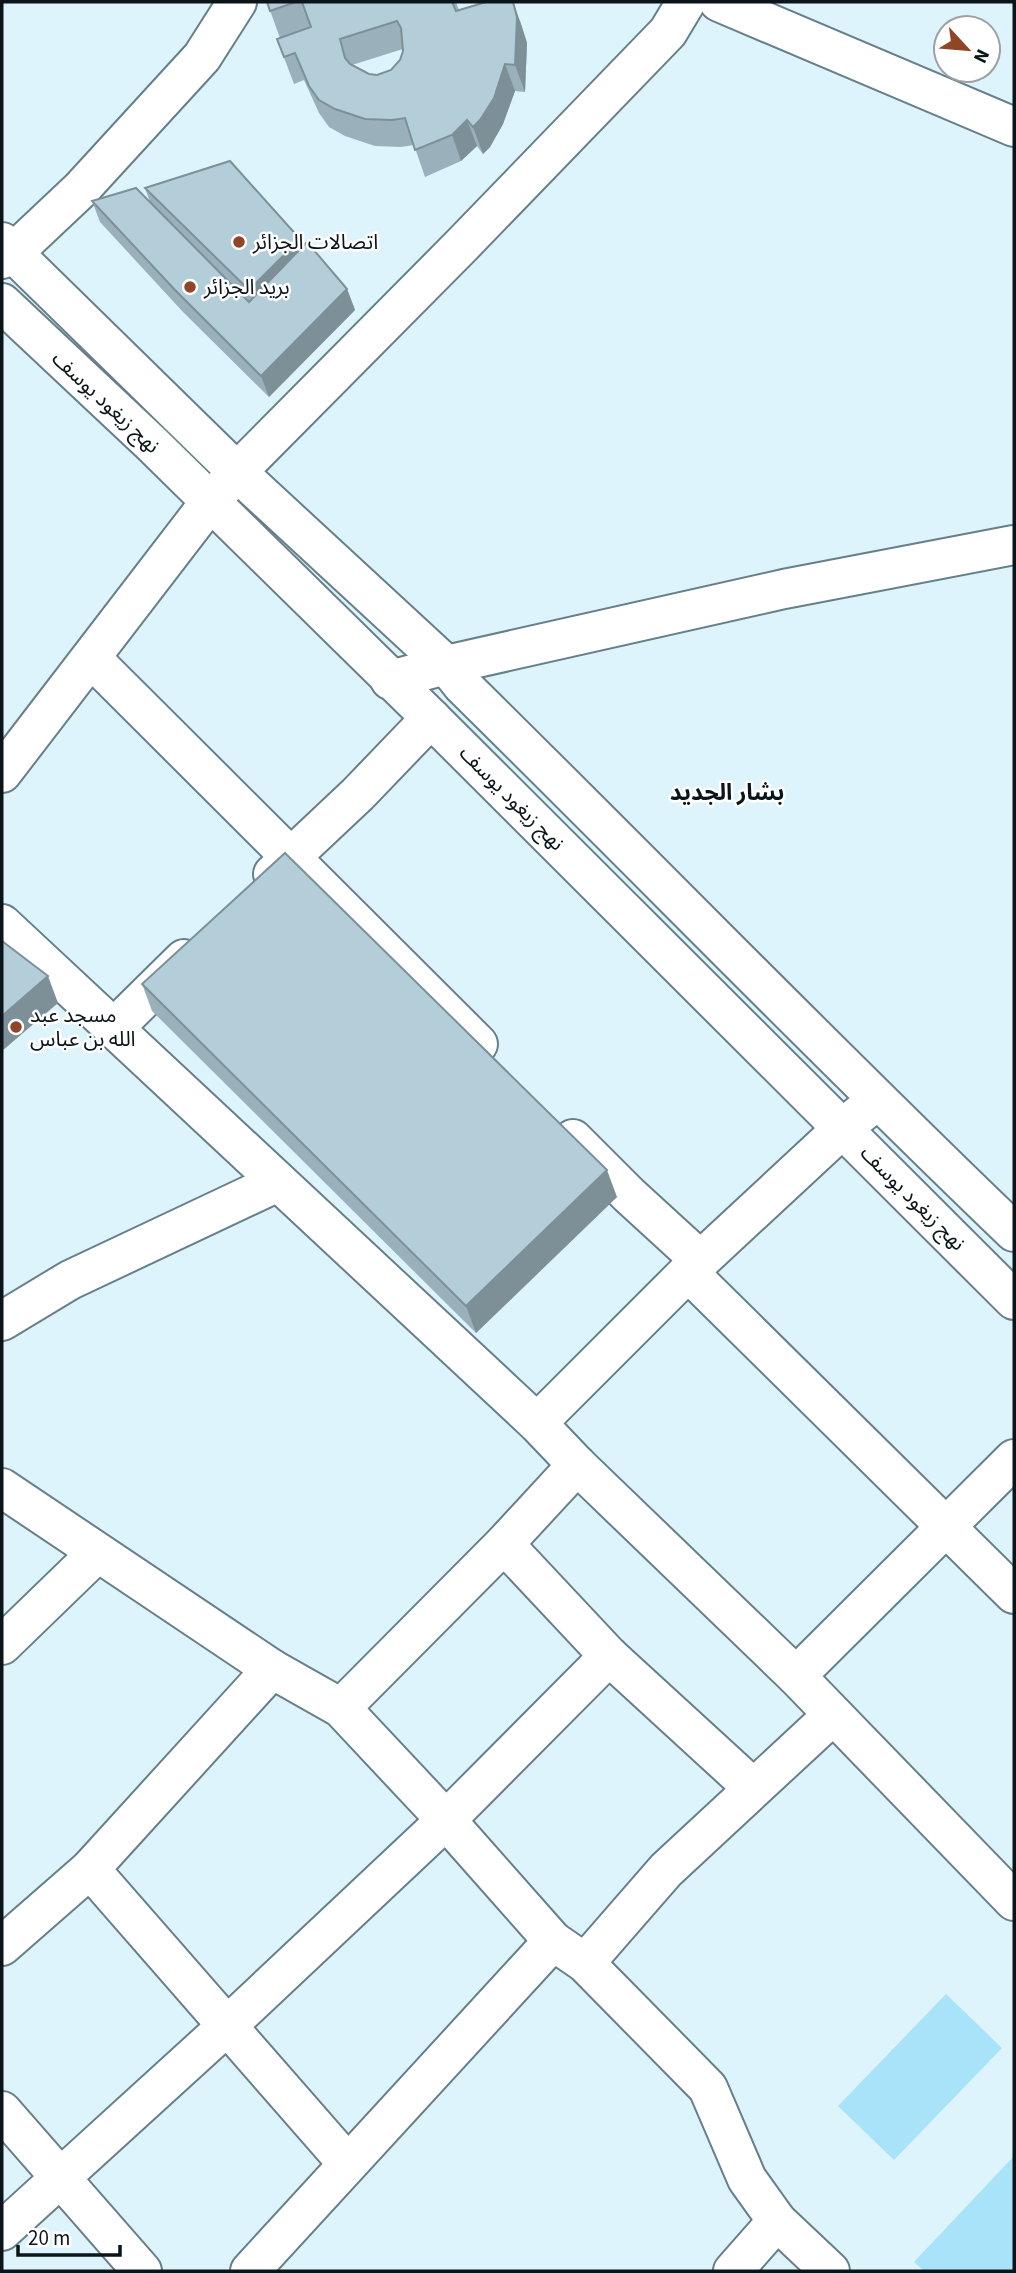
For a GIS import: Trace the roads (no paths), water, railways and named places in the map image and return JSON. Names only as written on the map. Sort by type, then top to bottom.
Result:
[{"type":"street","points":[[2,773],[210,502],[668,33],[686,2]]},
{"type":"street","points":[[719,2],[1014,127]]},
{"type":"street","points":[[5,251],[97,171],[202,57],[223,10]]},
{"type":"street","name":"نهج زيغود يوسف","points":[[5,251],[237,472],[446,665],[462,685],[608,828],[877,1101],[1014,1232]]},
{"type":"street","name":"نهج زيغود يوسف","points":[[2,303],[152,444],[431,718],[1014,1300]]},
{"type":"street","points":[[390,680],[784,589],[1014,545]]},
{"type":"street","points":[[92,659],[502,1067]]},
{"type":"street","points":[[252,894],[358,794],[431,718]]},
{"type":"street","points":[[2,924],[537,1423],[796,1676],[1014,1901]]},
{"type":"street","points":[[114,1027],[213,932]]},
{"type":"street","points":[[537,1423],[694,1266],[843,1128],[877,1101]]},
{"type":"street","points":[[551,1116],[1014,1594]]},
{"type":"street","points":[[2,1321],[69,1280],[278,1182]]},
{"type":"street","points":[[796,1676],[1014,1459]]},
{"type":"street","points":[[341,1708],[504,1544],[577,1465]]},
{"type":"street","points":[[2,1488],[272,1669],[341,1708],[446,1820],[553,1941],[585,1963],[708,2088],[747,2179],[777,2221],[830,2271]]},
{"type":"street","points":[[504,1544],[609,1656],[753,1788]]},
{"type":"street","points":[[2,1645],[97,1553]]},
{"type":"street","points":[[2,2231],[227,2026],[446,1820],[609,1656]]},
{"type":"street","points":[[2,1946],[90,1868],[272,1669]]},
{"type":"street","points":[[585,1963],[666,1870],[833,1715]]},
{"type":"street","points":[[90,1868],[347,2163]]},
{"type":"street","points":[[250,2271],[553,1941]]},
{"type":"street","points":[[2,2111],[142,2271]]},
{"type":"street","points":[[733,2271],[777,2221]]},
{"type":"place","name":"اتصالات الجزائر","points":[[239,242]]},
{"type":"place","name":"بريد الجزائر","points":[[190,287]]},
{"type":"place","name":"مسجد عبد الله بن عباس","points":[[16,1027]]},
{"type":"district","name":"بشار الجديد","points":[[727,792]]}]
